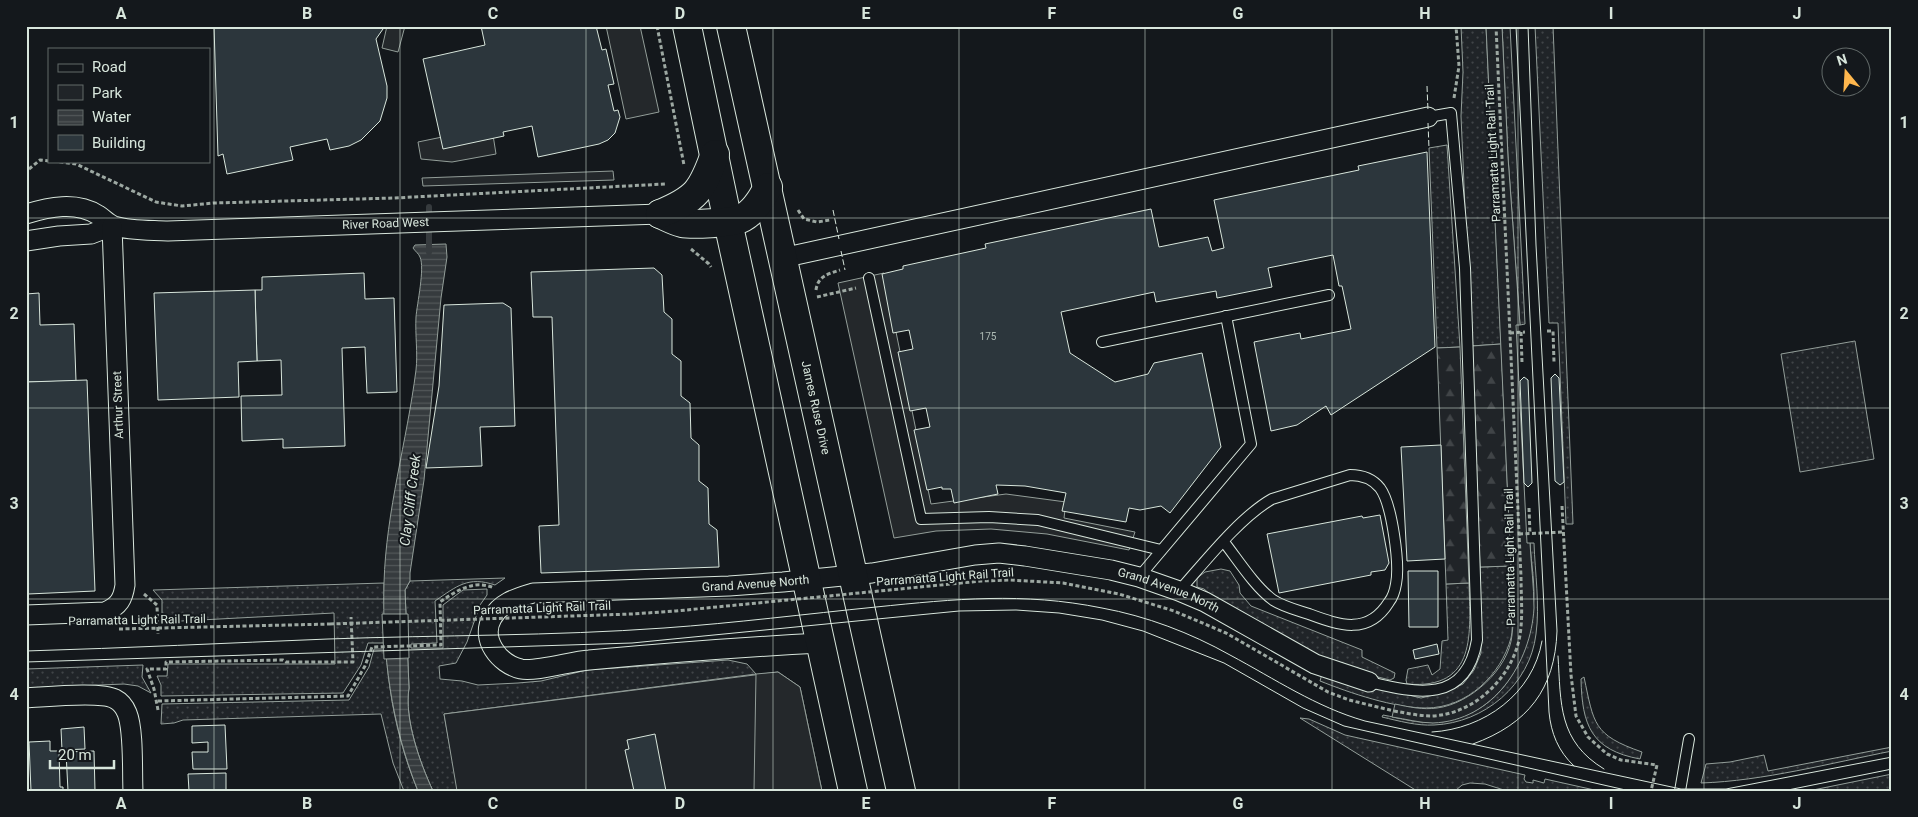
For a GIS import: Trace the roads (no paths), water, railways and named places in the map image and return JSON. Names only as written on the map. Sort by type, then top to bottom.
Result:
[{"type":"main road","points":[[687,26],[853,791]]},
{"type":"main road","name":"James Ruse Drive","points":[[731,26],[901,791]]},
{"type":"main road","points":[[660,214],[682,205],[702,185],[715,154]]},
{"type":"main road","points":[[660,214],[684,224],[728,222],[741,219],[750,212],[768,187]]},
{"type":"street","points":[[782,258],[1428,117]]},
{"type":"street","name":"River Road West","points":[[26,214],[58,206],[78,207],[97,214],[112,226]]},
{"type":"street","name":"River Road West","points":[[26,241],[91,234],[112,226],[139,230],[168,231],[660,214]]},
{"type":"street","name":"Arthur Street","points":[[26,615],[105,612],[114,608],[120,602],[125,584],[112,226]]},
{"type":"street","name":"Grand Avenue North","points":[[820,643],[586,660],[522,669],[505,662],[494,651],[488,637],[488,624],[496,611],[508,602],[533,593],[729,586],[852,575],[966,556],[999,554],[1069,562],[1139,577],[1205,602],[1315,664],[1369,682]]},
{"type":"street","points":[[26,698],[100,696],[115,699],[125,708],[130,726],[133,791]]},
{"type":"lane","points":[[1369,682],[1421,692],[1444,687],[1459,677],[1470,664],[1475,653],[1477,640],[1465,268],[1452,113],[1428,117]]},
{"type":"lane","points":[[870,282],[921,519],[989,517],[1038,520],[1161,550]]},
{"type":"lane","points":[[1102,342],[1329,295]]},
{"type":"lane","points":[[1139,577],[1251,444],[1226,316]]},
{"type":"lane","points":[[1179,591],[1224,542],[1251,513],[1272,499],[1339,477],[1360,475],[1370,479],[1379,486],[1384,495],[1394,534],[1397,574],[1394,593],[1384,610],[1370,621],[1351,626],[1333,623],[1287,607],[1273,600],[1224,542]]},
{"type":"lane","points":[[1680,791],[1689,739]]},
{"type":"water","points":[[446,244],[447,257],[441,298],[424,480],[410,581],[405,590],[409,713],[418,754],[433,791],[418,791],[401,740],[390,688],[385,636],[384,583],[389,529],[416,370],[416,317],[422,269],[420,257],[413,248],[415,245]]},
{"type":"waterway","name":"Clay Cliff Creek","points":[[429,207],[429,252]]},
{"type":"tram line","points":[[1516,26],[1549,712],[1556,741],[1574,766]]},
{"type":"tram line","points":[[1473,744],[1509,726],[1535,702],[1551,670],[1557,631],[1536,245],[1528,26]]},
{"type":"tram line","points":[[26,651],[328,639],[622,631],[717,624],[961,600],[989,598],[1044,600],[1119,611],[1168,626],[1215,647],[1296,692],[1330,708],[1365,721],[1681,789],[1726,789],[1892,757]]},
{"type":"tram line","points":[[26,662],[632,643],[959,611],[1016,610],[1059,613],[1102,620],[1143,631],[1224,663],[1303,708],[1344,726],[1630,791]]},
{"type":"tram line","points":[[1432,732],[1470,724],[1487,716],[1503,705],[1517,692],[1528,677],[1537,660],[1542,641]]},
{"type":"tram line","points":[[1558,656],[1562,705],[1570,734],[1589,758],[1604,769]]},
{"type":"tram line","points":[[1783,791],[1892,769]]}]
